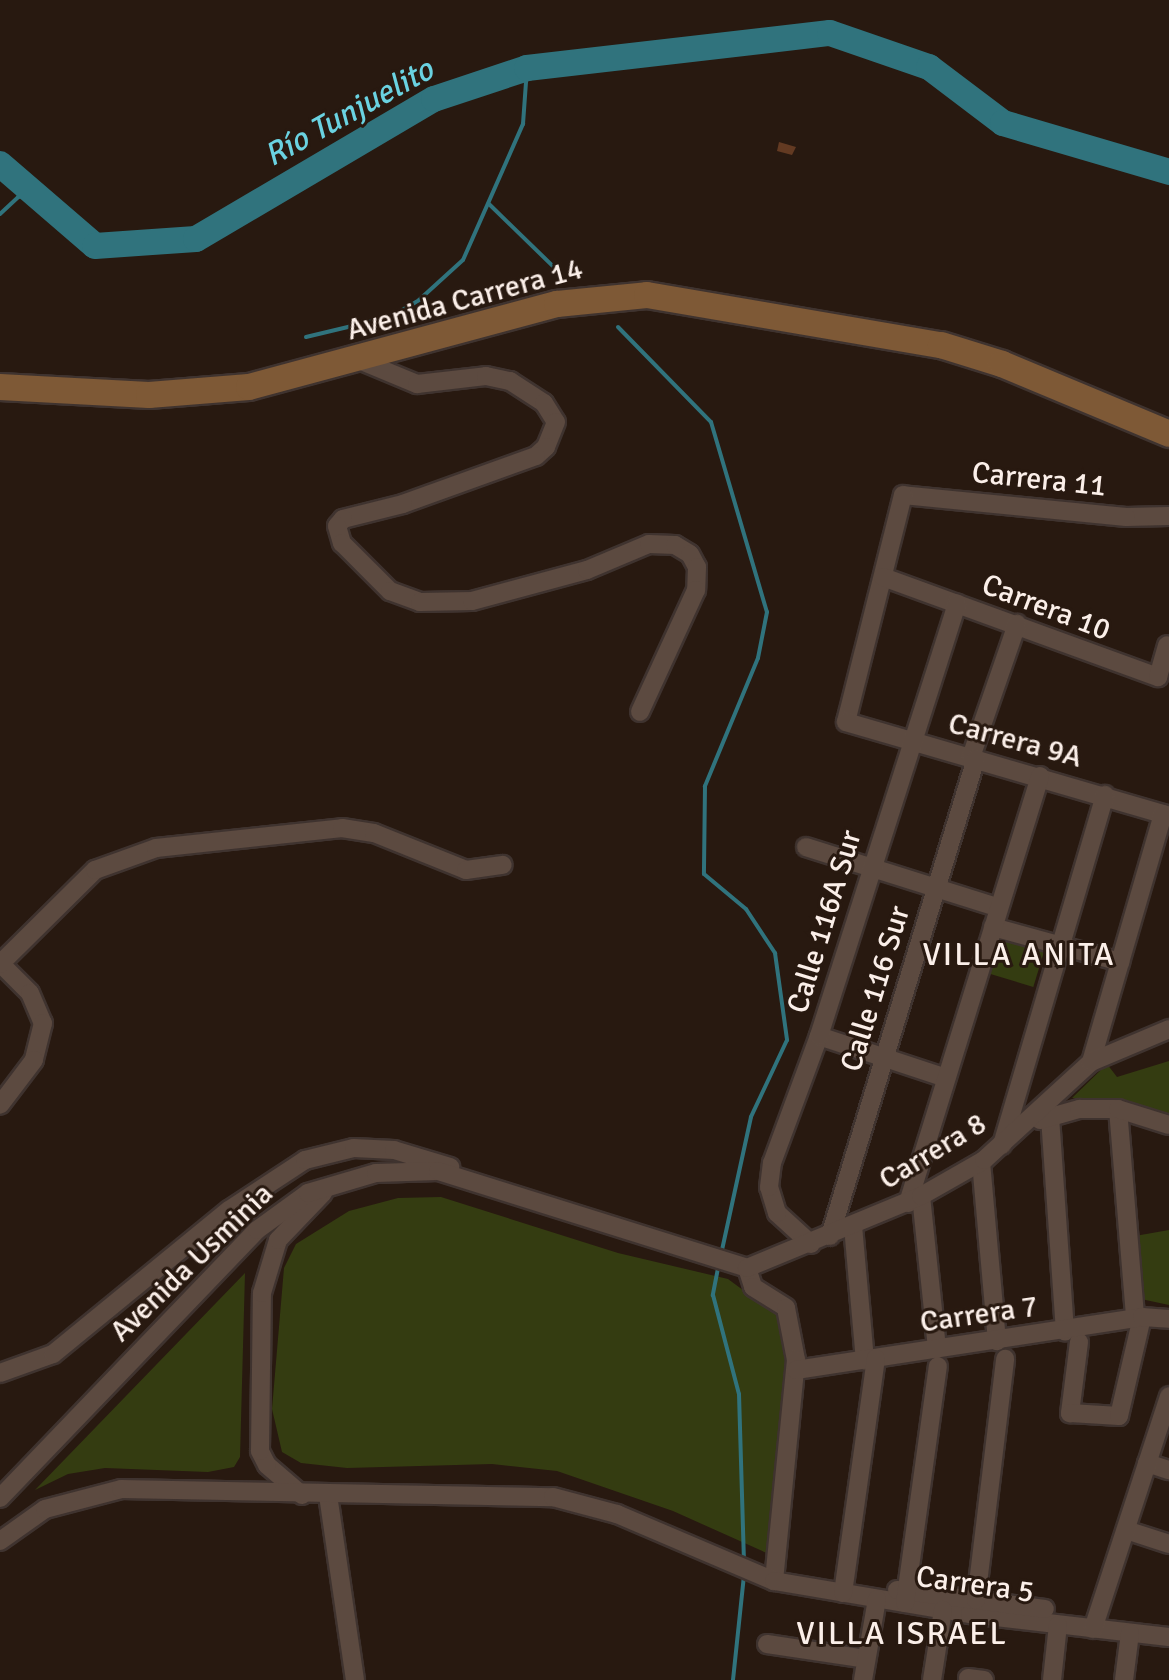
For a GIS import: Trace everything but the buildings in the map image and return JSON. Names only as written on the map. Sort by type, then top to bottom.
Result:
[{"type":"main road","name":"Avenida Carrera 14","points":[[0,387],[109,394],[210,391],[280,381],[557,304],[647,295],[941,345],[1002,364],[1169,434]]},
{"type":"street","points":[[359,360],[417,384],[486,376],[510,381],[544,403],[556,422],[546,447],[536,456],[395,507],[343,519],[337,526],[342,543],[390,591],[420,602],[472,601],[587,570],[649,544],[675,545],[690,554],[697,567],[696,590],[640,712]]},
{"type":"street","name":"Carrera 11","points":[[883,577],[903,495],[1126,517],[1169,516]]},
{"type":"street","name":"Carrera 10","points":[[883,577],[1158,677],[1167,645]]},
{"type":"street","name":"Carrera 9A","points":[[883,577],[846,722],[1166,815]]},
{"type":"street","name":"Calle 116A Sur","points":[[811,1244],[777,1213],[769,1187],[783,1130],[819,1036],[910,741],[957,603]]},
{"type":"street","name":"Calle 116 Sur","points":[[830,1236],[973,758],[1017,624]]},
{"type":"street","points":[[906,1597],[938,1358],[915,1200],[946,1078],[1040,776]]},
{"type":"street","points":[[1002,1146],[1105,795]]},
{"type":"street","points":[[1091,1062],[1166,815]]},
{"type":"street","points":[[0,1105],[34,1060],[43,1023],[30,993],[0,963],[95,870],[119,857],[156,848],[342,828],[374,833],[466,870],[503,865]]},
{"type":"street","points":[[806,847],[999,908]]},
{"type":"street","points":[[993,927],[1120,962]]},
{"type":"street","name":"Carrera 8","points":[[747,1268],[915,1200],[981,1162],[1002,1146],[1091,1062],[1168,1027]]},
{"type":"street","points":[[819,1036],[946,1078]]},
{"type":"street","points":[[1026,1124],[1079,1109],[1118,1109],[1169,1125]]},
{"type":"street","points":[[1050,1117],[1072,1337],[1070,1413],[1119,1416],[1138,1318],[1118,1109]]},
{"type":"street","points":[[0,1373],[53,1354],[229,1210],[323,1152],[354,1148],[420,1154],[467,1178]]},
{"type":"street","points":[[981,1162],[997,1341]]},
{"type":"street","name":"Avenida Usminia","points":[[0,1498],[257,1230],[290,1203],[334,1183],[412,1169],[467,1178],[718,1262],[747,1268]]},
{"type":"street","points":[[302,1495],[267,1465],[260,1451],[262,1293],[278,1240],[334,1183]]},
{"type":"street","points":[[844,1587],[870,1359],[853,1226]]},
{"type":"street","points":[[0,1541],[45,1509],[96,1492],[574,1499],[743,1571],[774,1581],[796,1370],[786,1308],[753,1287],[747,1268]]},
{"type":"street","name":"Carrera 7","points":[[796,1370],[870,1359],[938,1358],[997,1341],[1072,1337],[1138,1318],[1169,1319]]},
{"type":"street","points":[[976,1600],[1005,1359]]},
{"type":"street","points":[[1093,1629],[1169,1400]]},
{"type":"street","points":[[1147,1463],[1169,1470]]},
{"type":"street","points":[[328,1495],[355,1680]]},
{"type":"street","points":[[1126,1530],[1169,1544]]},
{"type":"street","name":"Carrera 5","points":[[774,1581],[844,1587],[906,1597],[943,1610],[1169,1637]]},
{"type":"street","name":"Carrera 5","points":[[844,1587],[877,1599],[976,1600],[1045,1609]]},
{"type":"street","points":[[863,1680],[877,1599]]},
{"type":"street","points":[[932,1680],[943,1610]]},
{"type":"street","points":[[1052,1680],[1058,1625]]},
{"type":"street","points":[[1124,1680],[1130,1633]]},
{"type":"street","points":[[767,1644],[866,1659]]},
{"type":"green space","points":[[996,938],[1044,953],[1033,987],[985,972]]},
{"type":"green space","points":[[1169,1061],[1169,1115],[1114,1098],[1072,1098],[1107,1064],[1117,1077]]},
{"type":"green space","points":[[441,1197],[618,1253],[728,1279],[781,1318],[790,1378],[771,1555],[673,1511],[557,1471],[492,1464],[347,1468],[301,1463],[282,1452],[272,1409],[284,1268],[296,1244],[349,1211],[398,1198]]},
{"type":"green space","points":[[1169,1230],[1169,1305],[1141,1299],[1135,1236]]},
{"type":"green space","points":[[245,1273],[240,1457],[234,1467],[208,1472],[105,1468],[68,1474],[35,1490]]},
{"type":"waterway","name":"Río Tunjuelito","points":[[0,164],[95,246],[196,239],[434,99],[527,68],[830,33],[929,67],[1003,123],[1169,172]]},
{"type":"waterway","points":[[306,337],[390,317],[419,300],[463,260],[523,124],[527,68]]},
{"type":"waterway","points":[[0,214],[18,197],[33,194]]},
{"type":"waterway","points":[[489,204],[559,272]]},
{"type":"waterway","points":[[618,327],[711,422],[767,612],[758,658],[705,786],[704,874],[746,909],[775,953],[787,1040],[751,1117],[721,1255]]},
{"type":"waterway","points":[[719,1263],[713,1295],[739,1394],[744,1563]]},
{"type":"waterway","points":[[733,1680],[744,1575]]},
{"type":"district","name":"VILLA ANITA","points":[[1019,955]]},
{"type":"district","name":"VILLA ISRAEL","points":[[902,1634]]}]
